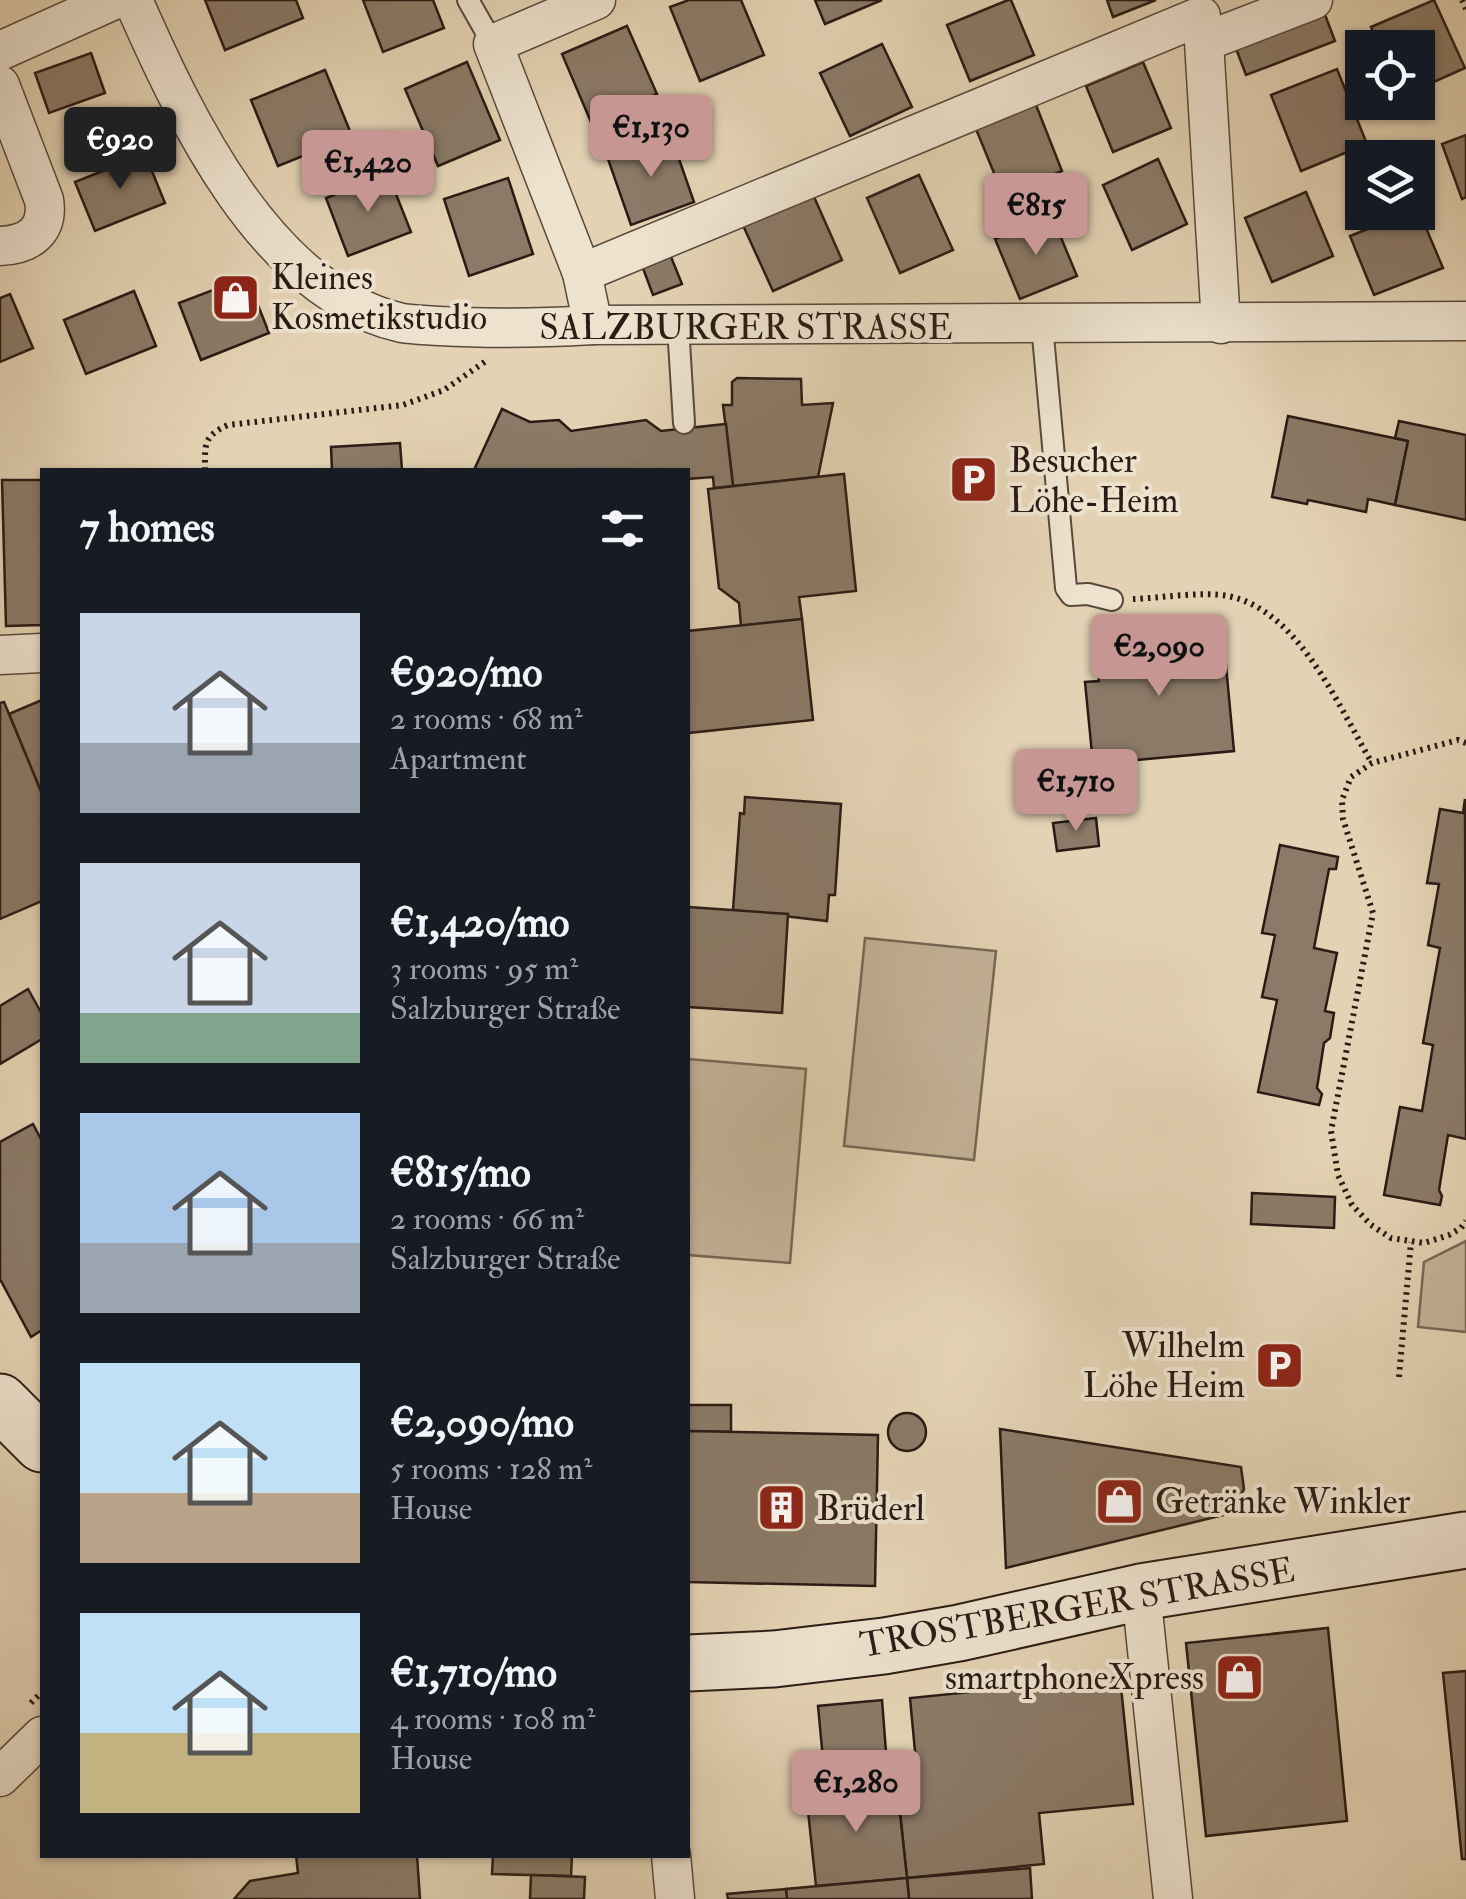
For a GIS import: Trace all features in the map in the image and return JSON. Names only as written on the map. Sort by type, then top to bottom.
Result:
[{"type":"street","points":[[0,51],[114,0]]},
{"type":"street","name":"SALZBURGER STRASSE","points":[[133,0],[169,82],[223,172],[276,245],[339,299],[402,323],[499,330],[593,326],[1466,321]]},
{"type":"street","points":[[593,326],[582,273],[493,44],[596,0]]},
{"type":"street","points":[[582,273],[1202,20],[1313,0]]},
{"type":"street","points":[[1202,20],[1220,324]]},
{"type":"street","points":[[0,85],[46,214],[35,236],[26,242],[0,246]]},
{"type":"street","points":[[0,656],[40,653]]},
{"type":"street","points":[[0,1402],[40,1442]]},
{"type":"street","name":"TROSTBERGER STRASSE","points":[[690,1663],[774,1659],[884,1646],[1141,1592],[1466,1540]]},
{"type":"street","points":[[1141,1592],[1173,1899]]},
{"type":"street","points":[[0,1777],[40,1738]]},
{"type":"street","points":[[671,1858],[675,1899]]},
{"type":"lane","points":[[468,0],[493,44]]},
{"type":"lane","points":[[1042,325],[1066,588],[1071,595],[1088,594],[1112,600]]},
{"type":"lane","points":[[678,326],[684,423]]},
{"type":"path","points":[[1462,0],[1466,9]]},
{"type":"path","points":[[205,468],[205,446],[212,432],[228,425],[404,405],[444,390],[494,356],[499,330]]},
{"type":"path","points":[[1112,600],[1226,595],[1256,606],[1283,624],[1309,657],[1372,763]]},
{"type":"path","points":[[1466,743],[1458,740],[1372,763],[1350,777],[1342,800],[1343,818],[1373,913],[1331,1130],[1338,1175],[1352,1205],[1371,1225],[1391,1238],[1424,1242],[1449,1235],[1466,1221]]},
{"type":"path","points":[[1399,1377],[1410,1242]]},
{"type":"shaded area","points":[[865,938],[996,951],[974,1160],[844,1146]]},
{"type":"shaded area","points":[[690,1059],[806,1069],[790,1263],[690,1255]]},
{"type":"shaded area","points":[[1466,1241],[1466,1332],[1418,1327],[1424,1262]]},
{"type":"building","points":[[205,0],[296,0],[303,18],[225,50]]},
{"type":"building","points":[[363,0],[433,0],[444,28],[383,52]]},
{"type":"building","points":[[689,0],[741,0],[764,55],[700,81],[670,7]]},
{"type":"building","points":[[815,0],[882,0],[825,24]]},
{"type":"building","points":[[1008,0],[1034,55],[970,81],[947,25]]},
{"type":"building","points":[[1107,0],[1156,0],[1113,17]]},
{"type":"building","points":[[1434,0],[1465,68],[1435,81],[1435,30],[1371,27]]},
{"type":"building","points":[[1324,12],[1335,41],[1246,75],[1235,46]]},
{"type":"building","points":[[627,26],[657,94],[591,122],[562,54]]},
{"type":"building","points":[[882,44],[912,107],[850,136],[820,73]]},
{"type":"building","points":[[91,53],[105,93],[49,113],[35,73]]},
{"type":"building","points":[[467,62],[500,140],[438,166],[405,89]]},
{"type":"building","points":[[1143,62],[1171,128],[1113,152],[1086,86]]},
{"type":"building","points":[[1337,69],[1345,89],[1345,120],[1357,120],[1365,140],[1345,140],[1345,153],[1301,171],[1271,95]]},
{"type":"building","points":[[325,70],[352,136],[278,166],[251,100]]},
{"type":"building","points":[[1036,105],[1062,171],[1003,195],[976,129]]},
{"type":"building","points":[[1466,135],[1466,197],[1462,199],[1442,144]]},
{"type":"building","points":[[671,136],[694,202],[631,225],[608,159]]},
{"type":"building","points":[[145,154],[165,203],[95,231],[75,182]]},
{"type":"building","points":[[1158,159],[1187,224],[1132,250],[1103,185]]},
{"type":"building","points":[[388,174],[411,232],[348,256],[326,198]]},
{"type":"building","points":[[919,175],[953,250],[900,273],[867,198]]},
{"type":"building","points":[[508,178],[533,254],[469,276],[444,199]]},
{"type":"building","points":[[811,190],[842,260],[773,291],[741,221]]},
{"type":"building","points":[[1306,192],[1333,256],[1272,282],[1245,218]]},
{"type":"building","points":[[1052,216],[1077,276],[1020,299],[995,239]]},
{"type":"building","points":[[1365,230],[1427,230],[1443,268],[1374,295],[1350,236]]},
{"type":"building","points":[[669,252],[682,284],[653,295],[641,263]]},
{"type":"building","points":[[247,277],[269,333],[201,360],[179,303]]},
{"type":"building","points":[[134,291],[156,346],[86,374],[64,320]]},
{"type":"building","points":[[10,294],[33,348],[0,362],[0,298]]},
{"type":"building","points":[[737,378],[801,379],[802,405],[833,403],[818,477],[733,486],[723,405],[732,405],[732,382]]},
{"type":"building","points":[[502,409],[530,422],[559,420],[571,431],[646,420],[661,431],[726,424],[733,486],[714,488],[713,477],[690,479],[690,468],[475,468]]},
{"type":"building","points":[[1288,416],[1408,441],[1395,505],[1368,499],[1366,512],[1272,497]]},
{"type":"building","points":[[1399,421],[1466,435],[1466,520],[1395,505],[1408,441],[1395,438]]},
{"type":"building","points":[[400,443],[402,468],[332,468],[331,447]]},
{"type":"building","points":[[844,474],[856,591],[799,597],[802,619],[741,626],[739,603],[719,588],[708,489]]},
{"type":"building","points":[[2,480],[40,480],[40,625],[6,626]]},
{"type":"building","points":[[802,619],[813,720],[690,733],[690,631]]},
{"type":"building","points":[[1186,627],[1188,647],[1224,644],[1234,751],[1093,764],[1085,682],[1099,681],[1095,643],[1151,638],[1150,631]]},
{"type":"building","points":[[40,701],[40,789],[9,714]]},
{"type":"building","points":[[4,702],[40,789],[40,902],[0,919],[0,703]]},
{"type":"building","points":[[745,797],[841,804],[835,895],[829,895],[827,921],[733,910],[740,813],[744,814]]},
{"type":"building","points":[[1465,799],[1466,1139],[1448,1135],[1440,1205],[1384,1195],[1400,1107],[1422,1111],[1433,1045],[1423,1043],[1440,948],[1428,945],[1439,884],[1427,883],[1440,809],[1463,813]]},
{"type":"building","points":[[1096,818],[1099,846],[1057,851],[1053,823]]},
{"type":"building","points":[[1280,845],[1338,857],[1336,869],[1329,869],[1314,948],[1337,953],[1325,1011],[1334,1013],[1330,1038],[1324,1043],[1317,1088],[1322,1094],[1319,1105],[1258,1092],[1277,1000],[1262,997],[1275,935],[1262,933]]},
{"type":"building","points":[[690,907],[788,914],[782,1013],[690,1007]]},
{"type":"building","points":[[28,989],[40,1010],[40,1040],[0,1064],[0,1006]]},
{"type":"building","points":[[33,1124],[40,1137],[40,1331],[31,1337],[0,1279],[0,1142]]},
{"type":"building","points":[[1252,1193],[1335,1197],[1334,1228],[1251,1224]]},
{"type":"building","points":[[690,1405],[731,1405],[731,1432],[690,1431]]},
{"type":"building","points":[[907,1413],[921,1418],[926,1432],[921,1446],[907,1451],[893,1446],[888,1432],[893,1418]]},
{"type":"building","name":"Getränke Winkler","points":[[1000,1429],[1241,1467],[1244,1489],[1232,1513],[1006,1568]]},
{"type":"building","name":"Brüderl","points":[[690,1431],[878,1435],[875,1586],[690,1582]]},
{"type":"building","points":[[1328,1628],[1347,1821],[1206,1836],[1186,1643]]},
{"type":"building","points":[[1466,1671],[1466,1859],[1462,1859],[1443,1673]]},
{"type":"building","points":[[1120,1677],[1133,1804],[1039,1813],[1044,1864],[907,1878],[897,1785],[918,1783],[910,1698]]},
{"type":"building","points":[[882,1700],[887,1765],[824,1770],[818,1706]]},
{"type":"building","points":[[897,1785],[907,1878],[816,1886],[806,1792]]},
{"type":"building","points":[[296,1858],[417,1858],[420,1899],[234,1899],[250,1881],[298,1873]]},
{"type":"building","points":[[493,1858],[572,1858],[571,1876],[492,1874]]},
{"type":"building","points":[[1030,1868],[1032,1899],[909,1899],[907,1878]]},
{"type":"building","points":[[531,1875],[585,1877],[584,1899],[530,1899]]},
{"type":"building","points":[[907,1878],[909,1899],[787,1899],[786,1889]]},
{"type":"building","points":[[786,1889],[787,1899],[728,1899],[727,1894]]},
{"type":"place","name":"Kleines Kosmetikstudio","points":[[236,297]]},
{"type":"place","name":"Besucher Löhe-Heim","points":[[974,480]]},
{"type":"place","name":"Wilhelm Löhe Heim","points":[[1280,1365]]},
{"type":"place","name":"Getränke Winkler","points":[[1120,1501]]},
{"type":"place","name":"Brüderl","points":[[782,1508]]},
{"type":"place","name":"smartphoneXpress","points":[[1239,1677]]}]
